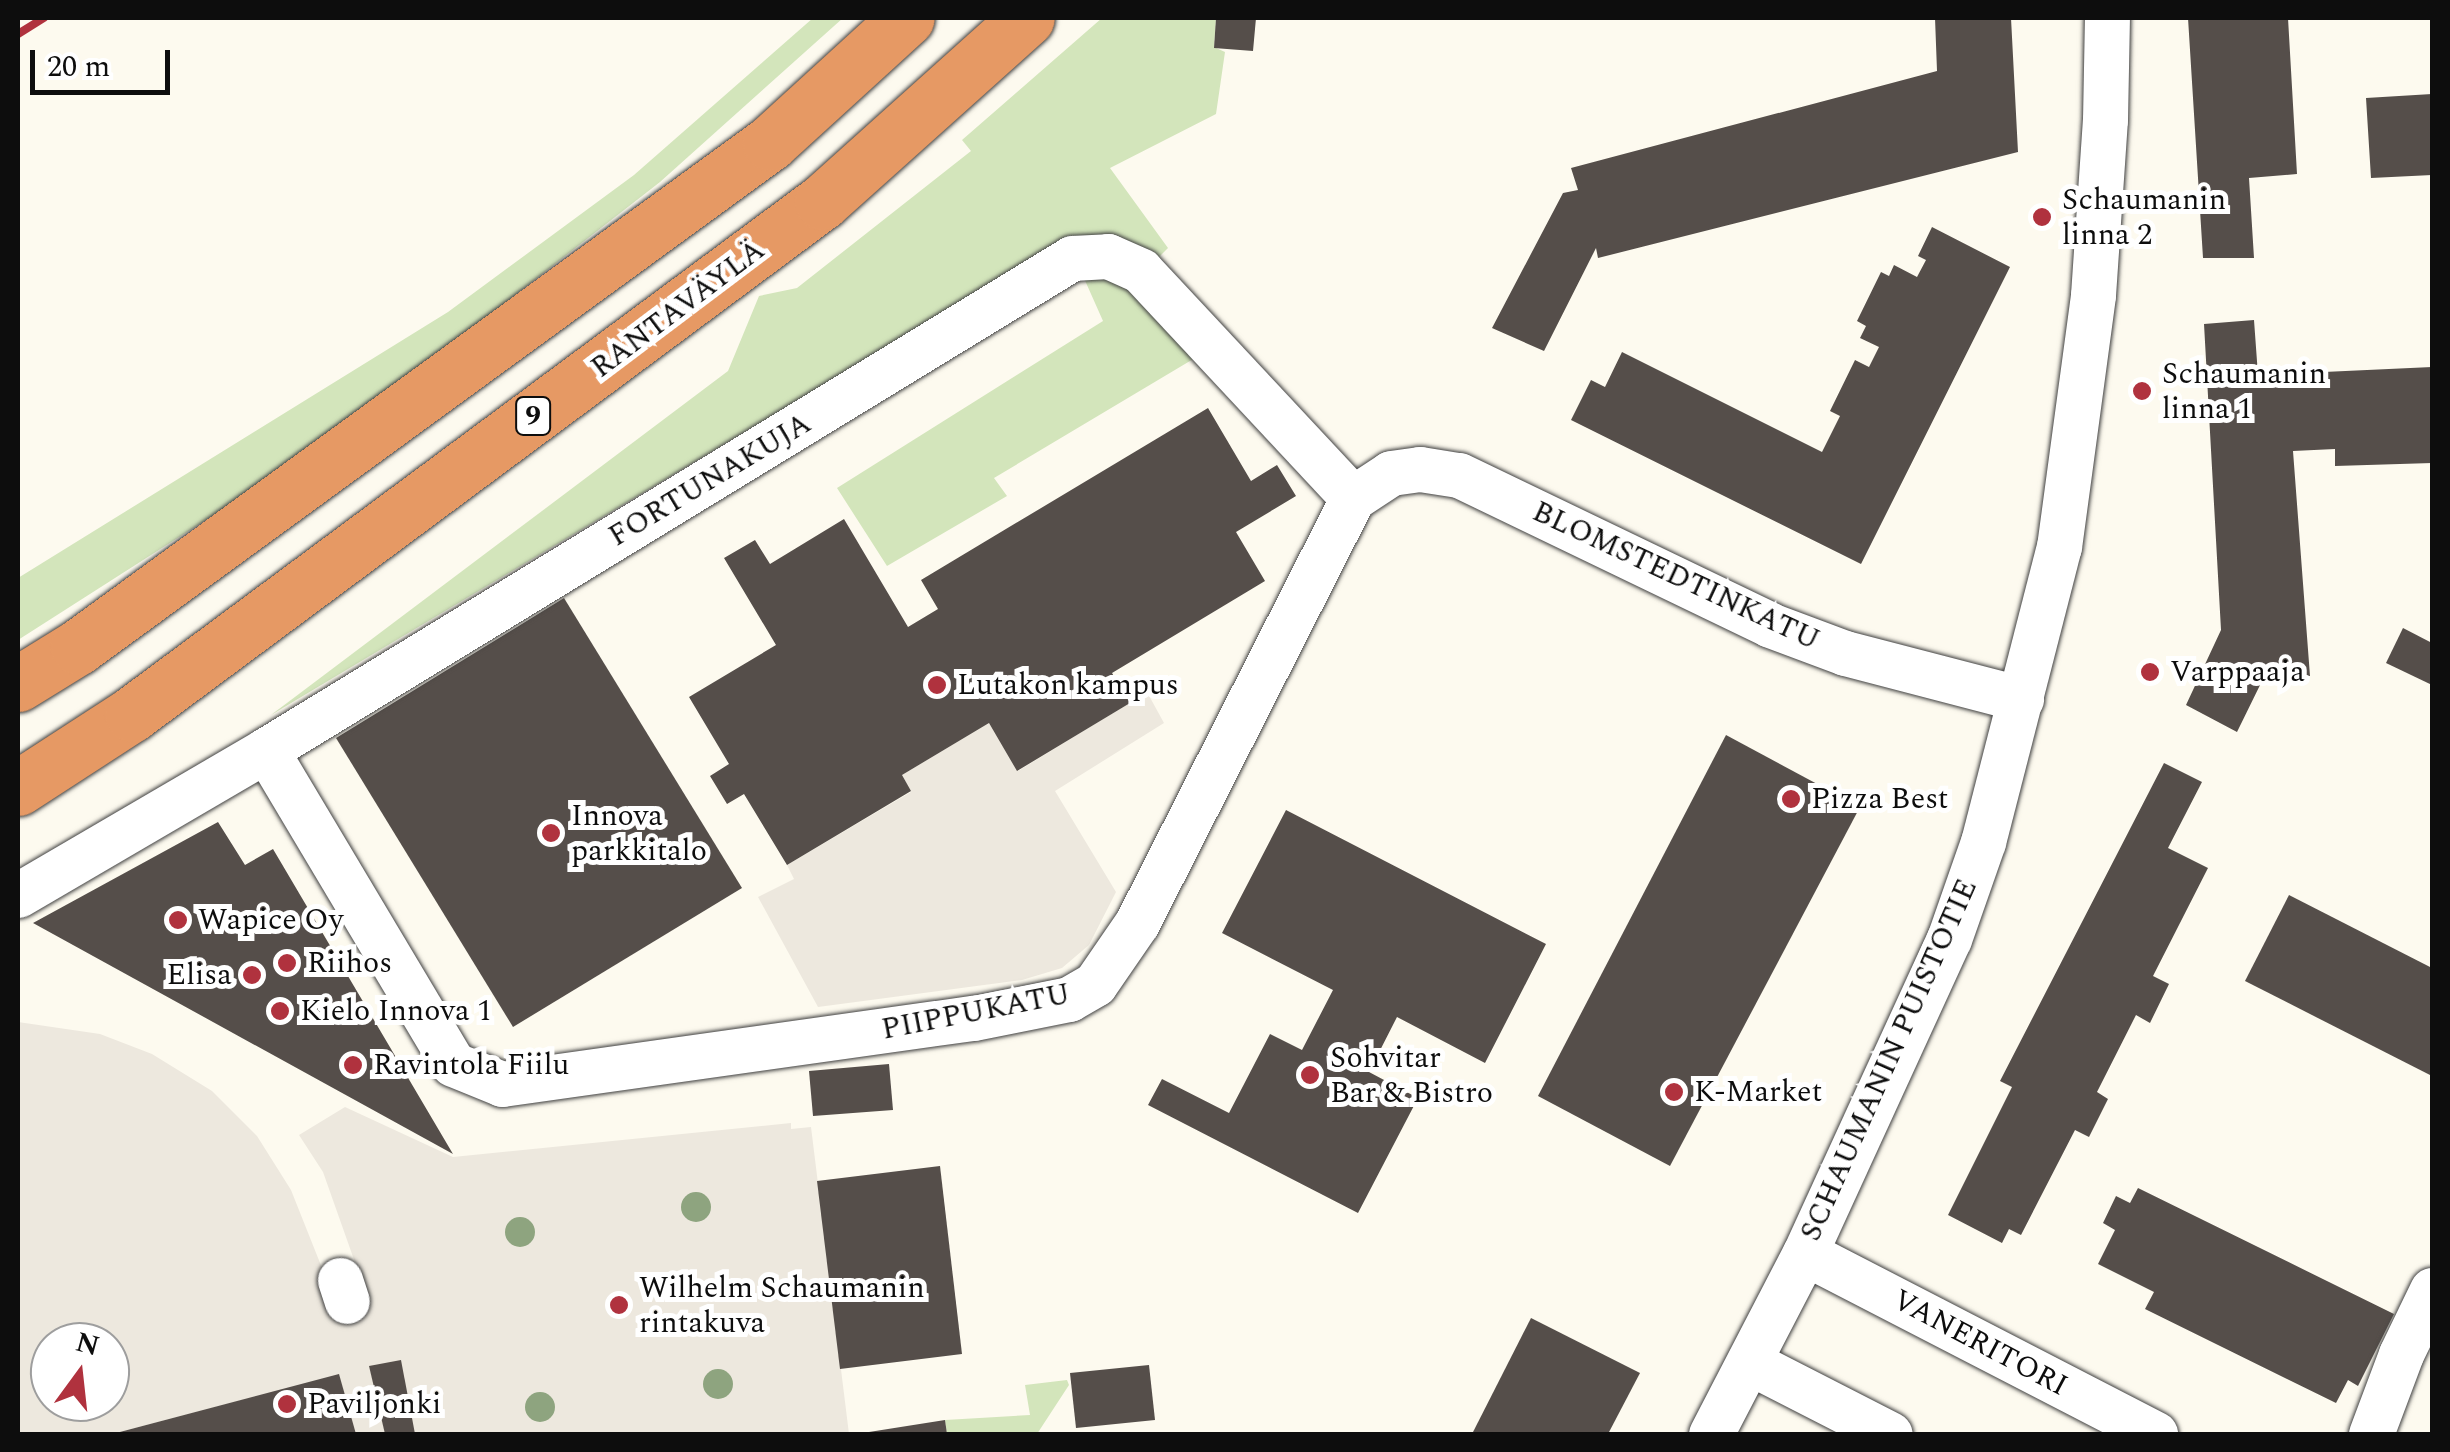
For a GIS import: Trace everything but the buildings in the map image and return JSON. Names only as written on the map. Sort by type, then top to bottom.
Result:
[{"type":"highway","points":[[18,684],[94,635],[770,143],[907,18]]},
{"type":"highway","name":"RANTAVÄYLÄ","points":[[18,788],[148,702],[822,202],[1027,18]]},
{"type":"street","name":"SCHAUMANIN PUISTOTIE","points":[[1711,1434],[1805,1253],[1948,939],[1983,842],[2059,548],[2094,295],[2107,18]]},
{"type":"street","name":"FORTUNAKUJA","points":[[18,895],[266,750],[1072,258],[1108,256],[1141,271],[1353,498]]},
{"type":"street","name":"BLOMSTEDTINKATU","points":[[1391,473],[1420,469],[1460,475],[1770,625],[1861,658],[2021,699]]},
{"type":"street","name":"PIIPPUKATU","points":[[266,750],[452,1064],[502,1084],[974,1018],[1069,999],[1095,984],[1136,923],[1353,498],[1391,473]]},
{"type":"street","name":"VANERITORI","points":[[1805,1253],[2156,1434]]},
{"type":"street","points":[[2371,1434],[2401,1354],[2432,1290]]},
{"type":"street","points":[[1748,1362],[1890,1434]]},
{"type":"green space","points":[[813,18],[843,18],[660,182],[320,447],[18,640],[18,578],[448,312],[634,175]]},
{"type":"green space","points":[[1102,18],[1216,18],[1214,47],[1225,52],[1216,114],[1110,168],[1168,248],[1157,259],[1066,240],[271,715],[728,371],[759,296],[797,288],[971,151],[962,140]]},
{"type":"green space","points":[[1114,275],[1195,358],[994,478],[1007,496],[887,566],[837,488],[1103,321],[1083,276]]},
{"type":"green space","points":[[1067,1380],[1069,1385],[1037,1434],[947,1434],[945,1420],[1030,1415],[1025,1385]]},
{"type":"shaded area","points":[[1147,692],[1164,723],[1055,791],[1116,892],[1089,945],[1062,968],[1022,980],[818,1007],[758,897],[794,879],[787,865],[911,792],[902,775],[989,723],[1018,771]]},
{"type":"shaded area","points":[[18,1022],[100,1034],[152,1054],[212,1091],[257,1136],[291,1190],[328,1283],[358,1271],[323,1172],[299,1135],[345,1107],[453,1157],[791,1123],[791,1129],[811,1127],[849,1434],[356,1434],[339,1375],[112,1434],[18,1434]]},
{"type":"railway","points":[[18,34],[44,18]]},
{"type":"place","name":"Schaumanin linna 2","points":[[2042,217]]},
{"type":"place","name":"Schaumanin linna 1","points":[[2142,391]]},
{"type":"place","name":"Varppaaja","points":[[2150,672]]},
{"type":"place","name":"Lutakon kampus","points":[[937,685]]},
{"type":"place","name":"Pizza Best","points":[[1791,799]]},
{"type":"place","name":"Innova parkkitalo","points":[[551,833]]},
{"type":"place","name":"Wapice Oy","points":[[178,920]]},
{"type":"place","name":"Riihos","points":[[287,963]]},
{"type":"place","name":"Elisa","points":[[252,975]]},
{"type":"place","name":"Kielo Innova 1","points":[[280,1011]]},
{"type":"place","name":"Ravintola Fiilu","points":[[353,1065]]},
{"type":"place","name":"Sohvitar Bar & Bistro","points":[[1310,1075]]},
{"type":"place","name":"K-Market","points":[[1674,1092]]},
{"type":"place","name":"Wilhelm Schaumanin rintakuva","points":[[619,1305]]},
{"type":"place","name":"Paviljonki","points":[[287,1404]]}]
